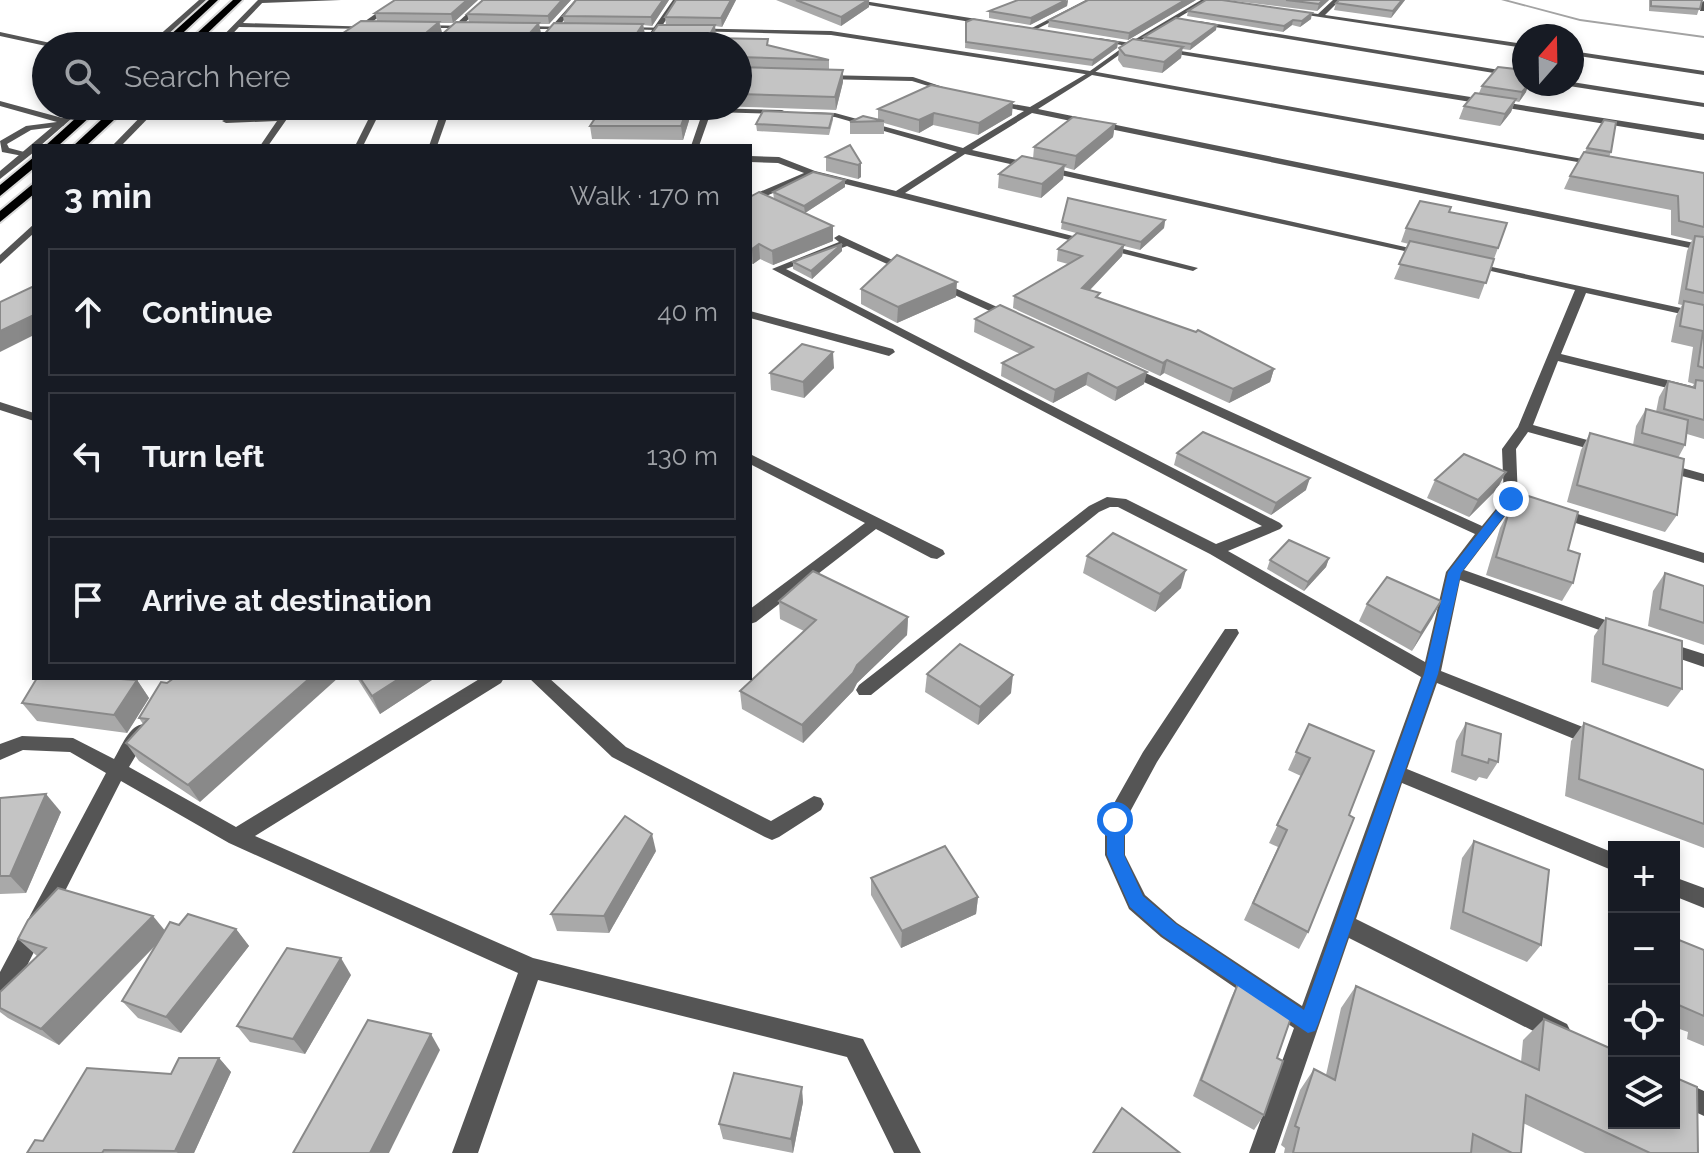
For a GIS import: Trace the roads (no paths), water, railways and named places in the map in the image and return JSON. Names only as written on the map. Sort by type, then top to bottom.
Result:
[{"type":"highway","points":[[179,32],[214,0]]},
{"type":"highway","points":[[203,32],[238,0]]},
{"type":"highway","points":[[53,144],[80,120]]},
{"type":"highway","points":[[81,144],[108,120]]},
{"type":"highway","points":[[0,192],[30,158]]},
{"type":"highway","points":[[0,218],[32,189]]},
{"type":"street","points":[[167,32],[203,0]]},
{"type":"street","points":[[230,32],[262,0],[338,0]]},
{"type":"street","points":[[355,32],[399,0]]},
{"type":"street","points":[[474,0],[486,0]]},
{"type":"street","points":[[452,32],[486,0]]},
{"type":"street","points":[[549,32],[578,0]]},
{"type":"street","points":[[656,30],[676,0]]},
{"type":"street","points":[[1031,30],[1091,0]]},
{"type":"street","points":[[899,193],[1205,0]]},
{"type":"street","points":[[1320,16],[1337,0]]},
{"type":"street","points":[[1061,1],[1083,4]]},
{"type":"street","points":[[864,3],[1001,25]]},
{"type":"street","points":[[1278,10],[1512,44]]},
{"type":"street","points":[[1173,19],[1512,74]]},
{"type":"street","points":[[237,25],[378,27]]},
{"type":"street","points":[[409,27],[488,28]]},
{"type":"street","points":[[1016,27],[1046,32]]},
{"type":"street","points":[[504,28],[581,29]]},
{"type":"street","points":[[611,29],[831,33],[1091,73],[1610,165]]},
{"type":"street","points":[[0,34],[32,41]]},
{"type":"street","points":[[1496,42],[1502,35]]},
{"type":"street","points":[[1088,38],[1704,137]]},
{"type":"street","points":[[1584,55],[1704,73]]},
{"type":"street","points":[[817,77],[913,79],[963,94]]},
{"type":"street","points":[[1584,86],[1704,105]]},
{"type":"street","points":[[976,98],[1030,112],[1704,248]]},
{"type":"street","points":[[0,103],[32,113]]},
{"type":"street","points":[[752,111],[787,113]]},
{"type":"street","points":[[803,113],[835,115],[964,151],[1443,257]]},
{"type":"street","points":[[53,120],[62,123]]},
{"type":"street","points":[[38,144],[66,120]]},
{"type":"street","points":[[118,144],[142,120]]},
{"type":"street","points":[[226,121],[245,120]]},
{"type":"street","points":[[265,144],[282,120]]},
{"type":"street","points":[[360,144],[372,120]]},
{"type":"street","points":[[434,144],[442,120]]},
{"type":"street","points":[[696,144],[704,120]]},
{"type":"street","points":[[30,158],[5,150],[2,143],[29,128],[62,123]]},
{"type":"street","points":[[0,176],[30,158]]},
{"type":"street","points":[[752,159],[779,160],[812,173],[1193,268]]},
{"type":"street","points":[[752,198],[812,173]]},
{"type":"street","points":[[752,198],[768,203]]},
{"type":"street","points":[[0,261],[32,229]]},
{"type":"street","points":[[820,229],[1020,321]]},
{"type":"street","points":[[847,242],[777,269],[1275,526],[1215,550]]},
{"type":"street","points":[[1458,260],[1704,316]]},
{"type":"street","points":[[1526,504],[1509,449],[1525,427],[1582,288]]},
{"type":"street","points":[[752,315],[889,352]]},
{"type":"street","points":[[1555,356],[1704,393]]},
{"type":"street","points":[[1107,361],[1483,532]]},
{"type":"street","points":[[0,406],[32,416]]},
{"type":"street","points":[[1525,427],[1614,452]]},
{"type":"street","points":[[752,459],[937,554]]},
{"type":"street","points":[[1644,461],[1704,478]]},
{"type":"street","points":[[865,690],[1094,509],[1107,502],[1121,502],[1215,550],[1431,674],[1618,749]]},
{"type":"street","points":[[1262,1153],[1431,674],[1454,572],[1483,532],[1526,504],[1704,558]]},
{"type":"street","points":[[752,616],[876,522]]},
{"type":"street","points":[[1454,572],[1704,661]]},
{"type":"street","points":[[1231,633],[1150,757],[1115,820],[1115,855],[1137,902],[1169,930],[1308,1024]]},
{"type":"street","points":[[236,837],[492,680]]},
{"type":"street","points":[[540,680],[619,752],[772,831],[814,804]]},
{"type":"street","points":[[0,995],[118,768],[150,717]]},
{"type":"street","points":[[0,752],[22,743],[73,745],[236,837],[531,968],[855,1047],[908,1153]]},
{"type":"street","points":[[1397,773],[1608,860]]},
{"type":"street","points":[[1680,888],[1704,898]]},
{"type":"street","points":[[1344,924],[1586,1045]]},
{"type":"street","points":[[465,1153],[531,968]]},
{"type":"street","points":[[1680,1092],[1704,1104]]},
{"type":"waterway","points":[[1503,0],[1580,20],[1704,37]]}]
